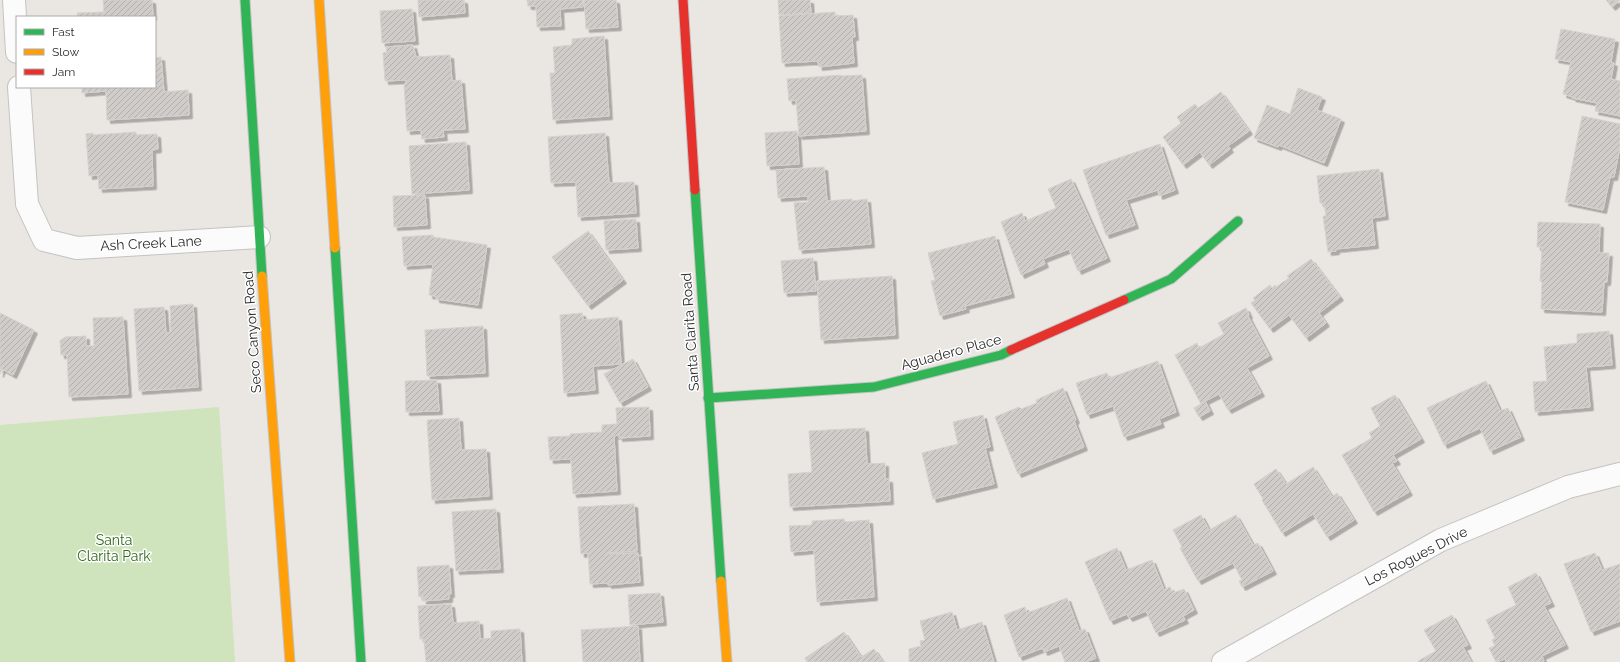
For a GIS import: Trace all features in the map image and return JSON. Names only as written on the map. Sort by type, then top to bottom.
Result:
[{"type":"street","points":[[14,0],[16,35]]},
{"type":"street","name":"Seco Canyon Road","points":[[244,0],[259,237],[290,662]]},
{"type":"street","points":[[319,0],[361,662]]},
{"type":"street","name":"Santa Clarita Road","points":[[683,0],[708,398],[728,662]]},
{"type":"street","name":"Ash Creek Lane","points":[[19,88],[27,204],[44,240],[77,248],[259,237]]},
{"type":"street","name":"Aguadero Place","points":[[708,398],[874,387],[1001,354],[1171,279],[1238,221]]},
{"type":"street","name":"Los Rogues Drive","points":[[1223,662],[1440,540],[1568,487],[1620,474]]},
{"type":"green space","name":"Santa Clarita Park","points":[[219,407],[235,662],[0,662],[0,425]]},
{"type":"building","points":[[103,0],[152,0],[153,16],[78,16],[77,13],[104,12]]},
{"type":"building","points":[[418,0],[464,0],[465,13],[419,17]]},
{"type":"building","points":[[527,0],[583,0],[583,7],[560,9],[561,26],[537,27],[536,6],[528,6]]},
{"type":"building","points":[[584,0],[616,0],[618,27],[586,29]]},
{"type":"building","points":[[778,0],[810,0],[811,13],[779,15]]},
{"type":"building","points":[[1606,0],[1620,0],[1612,7]]},
{"type":"building","points":[[412,9],[415,41],[382,43],[380,11]]},
{"type":"building","points":[[835,12],[835,16],[853,15],[855,37],[852,37],[854,63],[819,67],[818,61],[782,63],[779,16]]},
{"type":"building","points":[[1561,29],[1615,39],[1611,62],[1614,63],[1611,79],[1620,81],[1620,116],[1595,111],[1597,103],[1572,98],[1573,97],[1563,94],[1571,62],[1555,59]]},
{"type":"building","points":[[604,36],[609,116],[553,120],[550,73],[555,73],[553,47],[572,45],[572,39]]},
{"type":"building","points":[[413,45],[416,57],[450,55],[452,81],[461,80],[465,129],[443,130],[444,137],[422,139],[421,130],[407,131],[404,84],[406,84],[406,80],[385,81],[383,53],[387,52],[386,47]]},
{"type":"building","points":[[161,57],[164,92],[188,90],[189,115],[107,120],[106,91],[82,93],[82,88],[156,88],[156,58]]},
{"type":"building","points":[[862,75],[866,131],[799,136],[796,100],[789,101],[787,79]]},
{"type":"building","points":[[1298,88],[1322,97],[1317,110],[1341,119],[1324,163],[1279,145],[1278,147],[1254,138],[1267,105],[1290,114]]},
{"type":"building","points":[[1221,92],[1249,131],[1228,146],[1230,149],[1209,165],[1200,152],[1183,165],[1163,137],[1181,123],[1177,117],[1195,104],[1198,108]]},
{"type":"building","points":[[1582,116],[1620,124],[1620,147],[1614,177],[1610,177],[1603,210],[1565,202]]},
{"type":"building","points":[[797,131],[799,164],[767,166],[765,133]]},
{"type":"building","points":[[136,132],[136,135],[157,134],[158,149],[152,150],[153,186],[99,189],[98,175],[89,176],[86,134],[93,133],[93,135]]},
{"type":"building","points":[[605,133],[609,183],[634,182],[636,213],[578,217],[576,182],[551,183],[548,137]]},
{"type":"building","points":[[466,142],[469,190],[412,194],[409,146]]},
{"type":"building","points":[[1160,144],[1175,190],[1159,196],[1158,190],[1126,200],[1135,225],[1106,235],[1083,170]]},
{"type":"building","points":[[824,167],[827,201],[852,199],[852,201],[867,199],[871,244],[799,250],[794,203],[808,202],[808,196],[778,198],[776,170]]},
{"type":"building","points":[[1379,169],[1385,216],[1372,218],[1375,245],[1336,249],[1336,251],[1328,252],[1323,216],[1326,216],[1324,203],[1320,203],[1317,176]]},
{"type":"building","points":[[1071,179],[1107,258],[1078,271],[1069,249],[1043,259],[1045,264],[1021,275],[1001,222],[1022,213],[1025,221],[1056,208],[1048,189]]},
{"type":"building","points":[[425,195],[427,225],[394,227],[393,196]]},
{"type":"building","points":[[636,219],[638,248],[606,250],[604,221]]},
{"type":"building","points":[[1538,222],[1600,224],[1599,253],[1609,253],[1607,282],[1604,282],[1602,312],[1541,309],[1542,282],[1540,281],[1542,247],[1537,247]]},
{"type":"building","points":[[588,231],[623,280],[588,306],[552,257]]},
{"type":"building","points":[[433,235],[433,237],[487,245],[478,305],[436,299],[436,296],[429,295],[433,264],[404,266],[402,237]]},
{"type":"building","points":[[995,236],[1011,294],[965,306],[966,309],[940,316],[931,281],[935,280],[928,253]]},
{"type":"building","points":[[813,258],[816,291],[784,293],[781,261]]},
{"type":"building","points":[[1311,259],[1340,297],[1319,313],[1326,323],[1306,338],[1289,315],[1270,329],[1251,303],[1255,300],[1253,298],[1270,285],[1272,288],[1275,285],[1276,287],[1289,278],[1287,276]]},
{"type":"building","points":[[892,276],[895,335],[821,340],[817,281]]},
{"type":"building","points":[[193,304],[198,387],[139,391],[134,309],[164,307],[166,333],[171,332],[170,306]]},
{"type":"building","points":[[1246,308],[1249,315],[1248,316],[1269,356],[1247,368],[1261,393],[1228,410],[1219,394],[1205,401],[1210,411],[1199,417],[1194,408],[1201,404],[1175,355],[1197,343],[1199,348],[1224,334],[1218,323]]},
{"type":"building","points":[[0,313],[34,330],[13,375],[2,369],[0,374]]},
{"type":"building","points":[[582,313],[583,320],[618,317],[621,364],[593,366],[595,390],[564,393],[560,315]]},
{"type":"building","points":[[123,317],[128,394],[69,397],[67,355],[61,355],[60,341],[65,337],[86,336],[86,346],[94,346],[93,318]]},
{"type":"building","points":[[483,326],[485,373],[427,376],[425,330]]},
{"type":"building","points":[[1609,331],[1612,365],[1586,367],[1590,407],[1535,412],[1533,382],[1547,381],[1544,347],[1577,343],[1577,334]]},
{"type":"building","points":[[633,359],[648,387],[620,403],[604,374]]},
{"type":"building","points":[[1158,361],[1176,412],[1159,419],[1161,424],[1124,437],[1113,406],[1087,415],[1076,383],[1107,373],[1109,378]]},
{"type":"building","points":[[437,380],[439,411],[406,412],[405,381]]},
{"type":"building","points":[[1486,381],[1500,411],[1508,408],[1521,437],[1490,451],[1480,428],[1444,445],[1427,408]]},
{"type":"building","points":[[1063,388],[1076,420],[1074,421],[1084,447],[1018,474],[995,417],[1019,407],[1021,409],[1037,403],[1036,400]]},
{"type":"building","points":[[1395,395],[1421,439],[1393,455],[1397,461],[1392,463],[1409,492],[1374,512],[1342,455],[1372,438],[1369,433],[1380,426],[1371,408]]},
{"type":"building","points":[[649,407],[650,436],[619,438],[619,435],[614,436],[617,491],[573,494],[571,459],[550,460],[548,437],[602,432],[602,425],[617,424],[616,408]]},
{"type":"building","points":[[983,415],[990,447],[985,448],[994,484],[933,499],[922,453],[958,444],[953,422]]},
{"type":"building","points":[[459,418],[461,450],[486,449],[489,496],[432,500],[427,420]]},
{"type":"building","points":[[865,428],[867,464],[885,463],[885,479],[889,479],[890,501],[790,507],[788,474],[812,472],[809,431]]},
{"type":"building","points":[[1313,467],[1332,497],[1337,493],[1354,520],[1327,537],[1313,514],[1282,533],[1254,484],[1276,469],[1286,484]]},
{"type":"building","points":[[634,504],[637,551],[606,554],[638,553],[640,582],[608,585],[608,583],[590,584],[588,553],[581,554],[578,507]]},
{"type":"building","points":[[496,509],[500,569],[456,571],[452,512]]},
{"type":"building","points":[[1201,515],[1209,530],[1236,515],[1253,545],[1258,543],[1273,571],[1242,587],[1239,581],[1242,580],[1233,563],[1198,581],[1180,548],[1182,547],[1173,530]]},
{"type":"building","points":[[844,519],[845,522],[869,520],[874,597],[817,602],[814,550],[791,552],[789,526],[812,525],[812,521]]},
{"type":"building","points":[[1117,548],[1126,570],[1152,560],[1164,590],[1170,587],[1173,593],[1184,589],[1194,610],[1183,616],[1185,620],[1156,633],[1146,611],[1129,618],[1127,614],[1110,621],[1085,562]]},
{"type":"building","points":[[1595,553],[1602,570],[1620,564],[1620,621],[1591,632],[1564,564]]},
{"type":"building","points":[[449,565],[451,594],[449,594],[449,599],[423,601],[423,596],[419,597],[417,567]]},
{"type":"building","points":[[1536,573],[1551,603],[1544,606],[1565,645],[1542,656],[1544,661],[1542,662],[1506,662],[1505,659],[1496,662],[1489,648],[1495,646],[1492,640],[1495,638],[1486,620],[1516,605],[1508,587]]},
{"type":"building","points":[[660,593],[663,622],[630,625],[628,595]]},
{"type":"building","points":[[1067,598],[1079,631],[1085,629],[1096,658],[1085,662],[1065,662],[1059,646],[1044,652],[1043,648],[1019,657],[1004,615],[1025,607],[1027,613]]},
{"type":"building","points":[[451,604],[453,623],[479,621],[480,639],[491,638],[491,631],[520,629],[522,662],[426,662],[424,639],[420,639],[418,606]]},
{"type":"building","points":[[952,612],[957,630],[982,622],[994,662],[909,662],[909,649],[921,646],[920,641],[925,640],[920,621]]},
{"type":"building","points":[[1452,615],[1468,645],[1463,647],[1471,662],[1419,662],[1418,661],[1436,651],[1424,630]]},
{"type":"building","points":[[638,626],[640,662],[583,662],[581,630]]},
{"type":"building","points":[[844,632],[861,657],[874,649],[883,662],[807,662],[805,658]]},
{"type":"traffic: fast","points":[[245,0],[262,276]]},
{"type":"traffic: fast","points":[[695,190],[721,581]]},
{"type":"traffic: fast","points":[[1124,300],[1171,279],[1238,221]]},
{"type":"traffic: fast","points":[[335,248],[361,662]]},
{"type":"traffic: fast","points":[[708,398],[874,387],[1001,355],[1011,350]]},
{"type":"traffic: slow","points":[[319,0],[335,248]]},
{"type":"traffic: slow","points":[[262,276],[290,662]]},
{"type":"traffic: slow","points":[[721,581],[727,662]]},
{"type":"traffic: jam","points":[[683,0],[695,190]]},
{"type":"traffic: jam","points":[[1011,350],[1124,300]]}]
